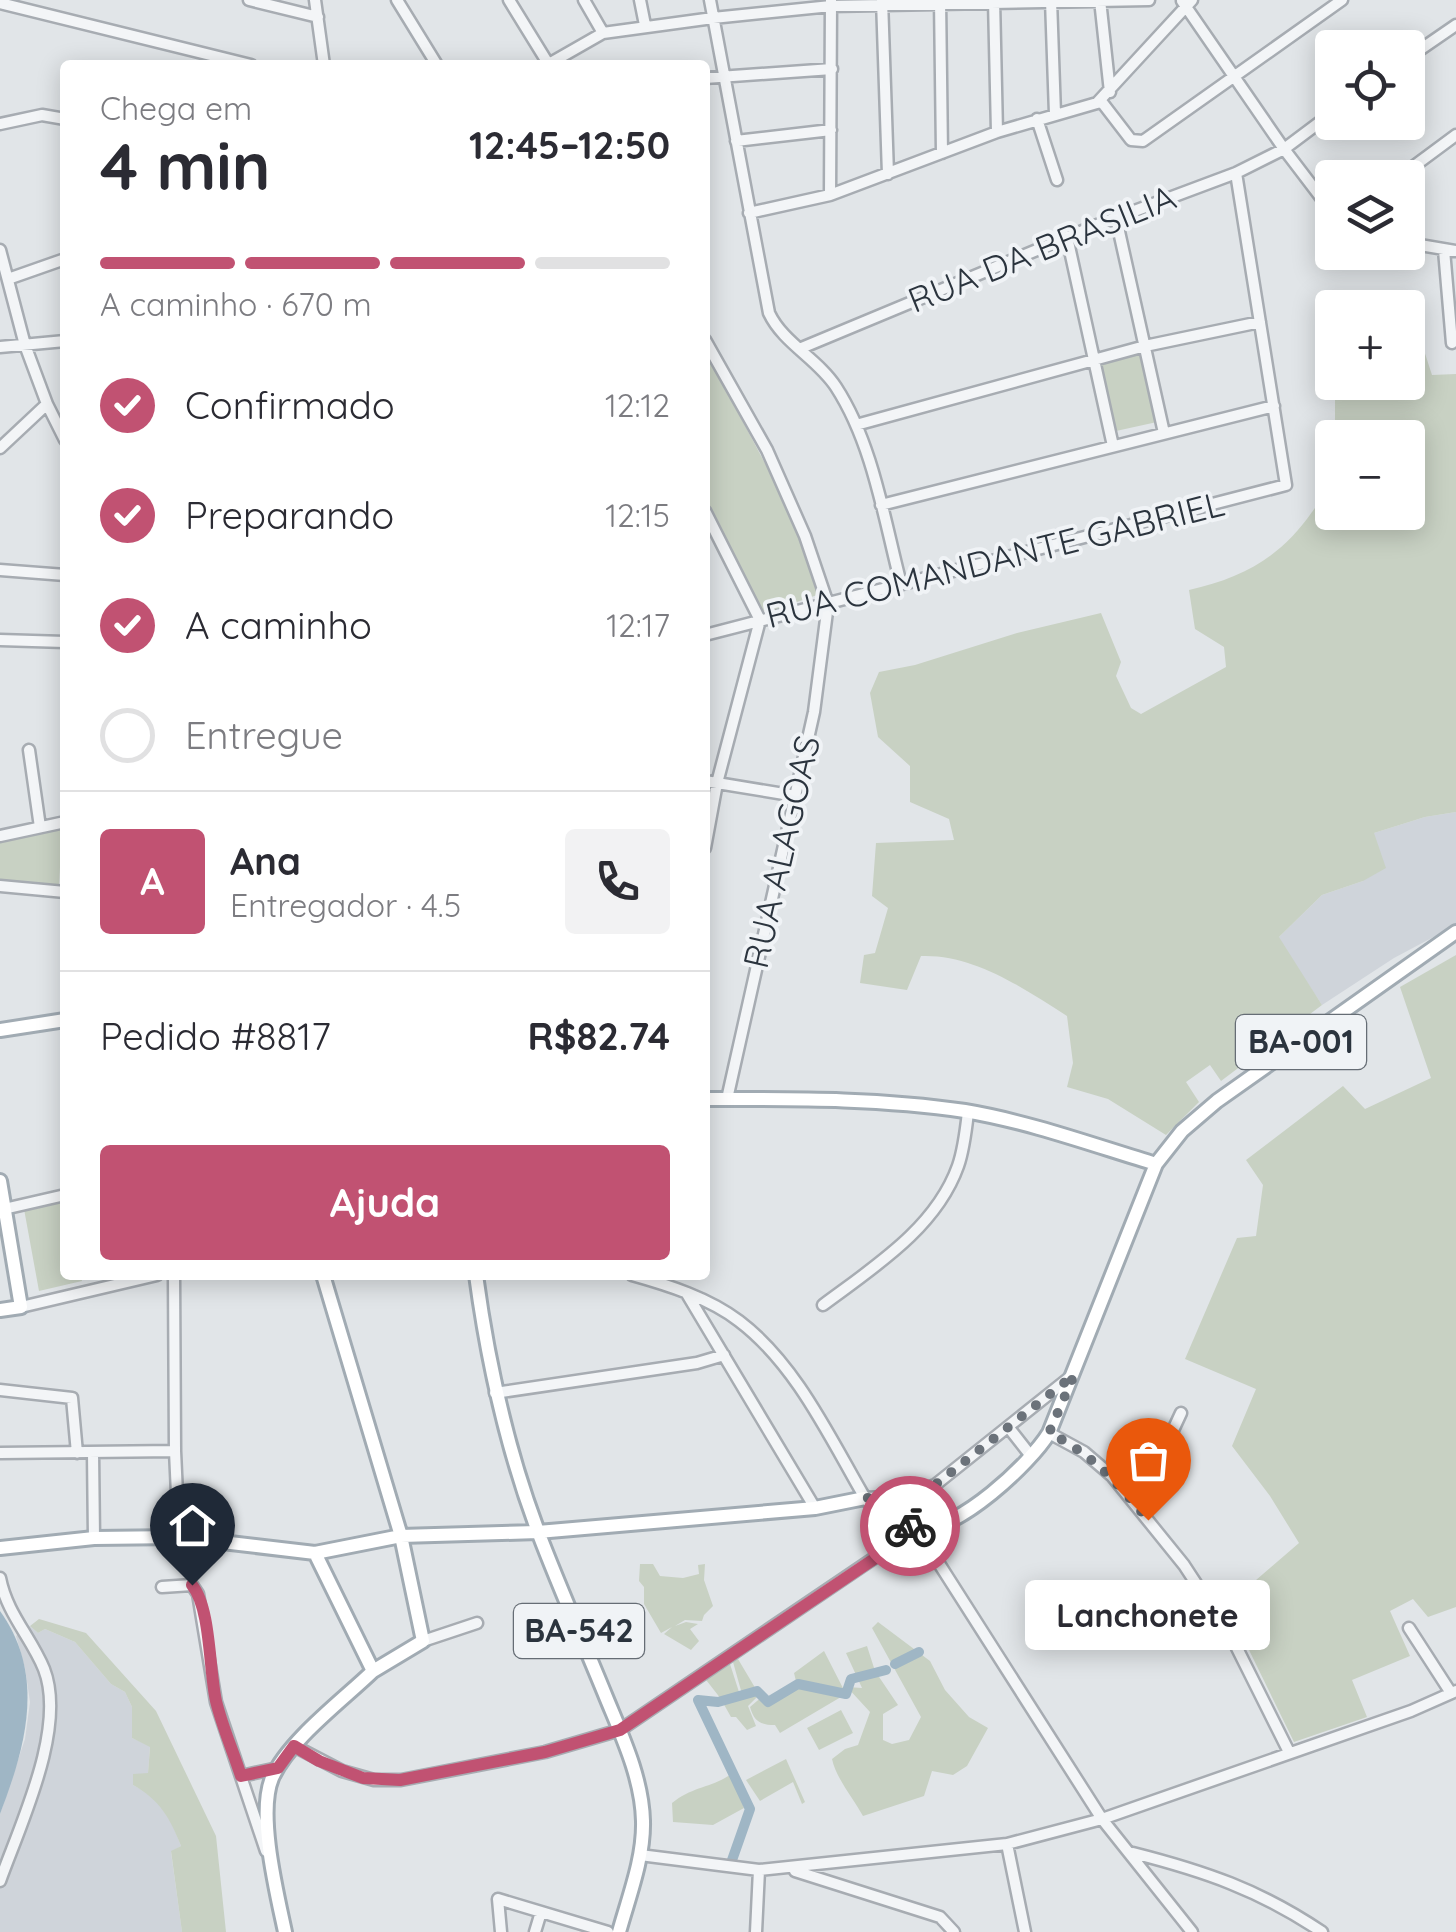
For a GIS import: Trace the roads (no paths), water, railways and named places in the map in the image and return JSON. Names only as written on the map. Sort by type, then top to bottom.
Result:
[{"type":"main road","name":"BA-001","points":[[917,1530],[934,1527],[966,1510],[1031,1456],[1049,1433],[1156,1164],[1182,1131],[1217,1101],[1456,932]]},
{"type":"main road","points":[[0,1030],[60,1024]]},
{"type":"main road","points":[[710,1099],[892,1102],[968,1112],[1156,1164]]},
{"type":"main road","points":[[0,1182],[21,1307],[0,1310]]},
{"type":"main road","points":[[285,1932],[271,1866],[269,1793],[278,1768],[294,1746],[374,1671],[424,1641],[401,1536],[324,1280]]},
{"type":"main road","points":[[477,1280],[495,1392],[538,1532]]},
{"type":"main road","points":[[866,1498],[917,1530]]},
{"type":"main road","name":"BA-001","points":[[0,1548],[94,1538],[179,1537],[316,1553],[401,1536],[538,1532],[815,1508],[866,1498]]},
{"type":"main road","name":"BA-542","points":[[538,1532],[620,1730],[642,1806],[640,1854],[618,1932]]},
{"type":"main road","points":[[316,1553],[374,1671]]},
{"type":"street","points":[[249,0],[318,17]]},
{"type":"street","points":[[315,0],[323,60]]},
{"type":"street","points":[[396,0],[434,60]]},
{"type":"street","points":[[509,0],[545,60]]},
{"type":"street","points":[[584,0],[603,34]]},
{"type":"street","points":[[640,0],[645,25]]},
{"type":"street","points":[[710,0],[769,313],[833,382],[856,426],[901,584]]},
{"type":"street","points":[[557,60],[603,34],[645,25],[831,3],[1149,0]]},
{"type":"street","points":[[1100,1],[1105,96],[1126,134],[1132,141],[1143,141],[1342,0]]},
{"type":"street","points":[[940,2],[942,153]]},
{"type":"street","points":[[994,2],[998,132]]},
{"type":"street","points":[[1051,2],[1055,114]]},
{"type":"street","points":[[749,213],[830,195],[1105,96],[1186,2],[1315,190]]},
{"type":"street","points":[[0,3],[231,60]]},
{"type":"street","points":[[830,195],[831,3]]},
{"type":"street","points":[[882,3],[888,174]]},
{"type":"street","points":[[1425,46],[1456,25]]},
{"type":"street","points":[[710,77],[832,69]]},
{"type":"street","points":[[0,124],[42,115],[60,118]]},
{"type":"street","points":[[1037,119],[1057,180]]},
{"type":"street","name":"RUA DA BRASILIA","points":[[799,348],[1067,237],[1236,173],[1284,149],[1315,126]]},
{"type":"street","points":[[736,140],[831,130]]},
{"type":"street","points":[[1423,160],[1456,136]]},
{"type":"street","points":[[881,505],[1274,406],[1236,173]]},
{"type":"street","points":[[1116,218],[1164,433]]},
{"type":"street","points":[[1067,237],[1113,446]]},
{"type":"street","points":[[1425,246],[1452,250],[1452,342]]},
{"type":"street","points":[[0,250],[25,345],[60,431]]},
{"type":"street","points":[[8,279],[60,262]]},
{"type":"street","points":[[856,426],[1094,359],[1260,322]]},
{"type":"street","points":[[0,347],[60,342]]},
{"type":"street","points":[[710,349],[774,465],[805,536],[828,604]]},
{"type":"street","points":[[0,448],[46,404]]},
{"type":"street","name":"RUA COMANDANTE GABRIEL","points":[[710,635],[1286,484],[1274,406]]},
{"type":"street","points":[[710,534],[760,620],[711,782],[796,796]]},
{"type":"street","points":[[0,570],[60,575]]},
{"type":"street","name":"RUA ALAGOAS","points":[[727,1099],[814,712],[828,604]]},
{"type":"street","points":[[0,640],[60,642]]},
{"type":"street","points":[[29,750],[40,827]]},
{"type":"street","points":[[0,836],[60,823]]},
{"type":"street","points":[[0,886],[60,892]]},
{"type":"street","points":[[824,1305],[897,1248],[936,1208],[959,1164],[968,1112]]},
{"type":"street","points":[[4,1209],[60,1196]]},
{"type":"street","points":[[89,1280],[91,1290]]},
{"type":"street","points":[[21,1307],[135,1280]]},
{"type":"street","points":[[174,1280],[179,1537]]},
{"type":"street","points":[[647,1280],[686,1293],[742,1322],[805,1398],[866,1498]]},
{"type":"street","points":[[686,1293],[815,1508]]},
{"type":"street","points":[[495,1392],[697,1363],[724,1355]]},
{"type":"street","name":"BA-001","points":[[866,1498],[907,1496],[922,1491],[958,1468],[1074,1375]]},
{"type":"street","points":[[0,1390],[72,1398],[76,1453]]},
{"type":"street","points":[[1130,1497],[1162,1454],[1181,1413]]},
{"type":"street","points":[[1009,1428],[1031,1456]]},
{"type":"street","points":[[1049,1433],[1084,1452],[1130,1497],[1184,1565],[1217,1612],[1289,1752]]},
{"type":"street","points":[[0,1453],[175,1451]]},
{"type":"street","points":[[92,1453],[94,1538]]},
{"type":"street","points":[[294,1746],[319,1761],[363,1778],[400,1780],[545,1752],[620,1730],[917,1530],[1102,1818],[1192,1932]]},
{"type":"street","points":[[0,1578],[9,1610],[42,1665],[49,1687],[38,1774],[0,1882]]},
{"type":"street","points":[[162,1587],[192,1585],[196,1590],[216,1702],[271,1866]]},
{"type":"street","points":[[424,1641],[476,1623]]},
{"type":"street","points":[[640,1854],[759,1870],[788,1869],[1007,1844],[1102,1818],[1411,1711],[1454,1692],[1409,1628]]},
{"type":"street","points":[[241,1776],[278,1768]]},
{"type":"street","points":[[1007,1844],[1025,1932]]},
{"type":"street","points":[[1132,1853],[1224,1878],[1322,1932]]},
{"type":"street","points":[[839,1864],[840,1886]]},
{"type":"street","points":[[788,1869],[940,1917],[954,1932]]},
{"type":"street","points":[[756,1932],[759,1870]]},
{"type":"street","points":[[502,1932],[498,1899],[608,1932]]},
{"type":"street","points":[[535,1932],[542,1912]]},
{"type":"water","points":[[0,1611],[23,1660],[27,1711],[24,1737],[0,1814]]},
{"type":"waterway","points":[[891,1541],[899,1531]]},
{"type":"waterway","points":[[895,1664],[919,1652]]},
{"type":"waterway","points":[[698,1700],[718,1702],[757,1691],[768,1702],[798,1684],[846,1694],[851,1679],[886,1670]]},
{"type":"waterway","points":[[698,1700],[750,1809],[731,1863]]},
{"type":"place","name":"Lanchonete","points":[[1148,1520]]}]
